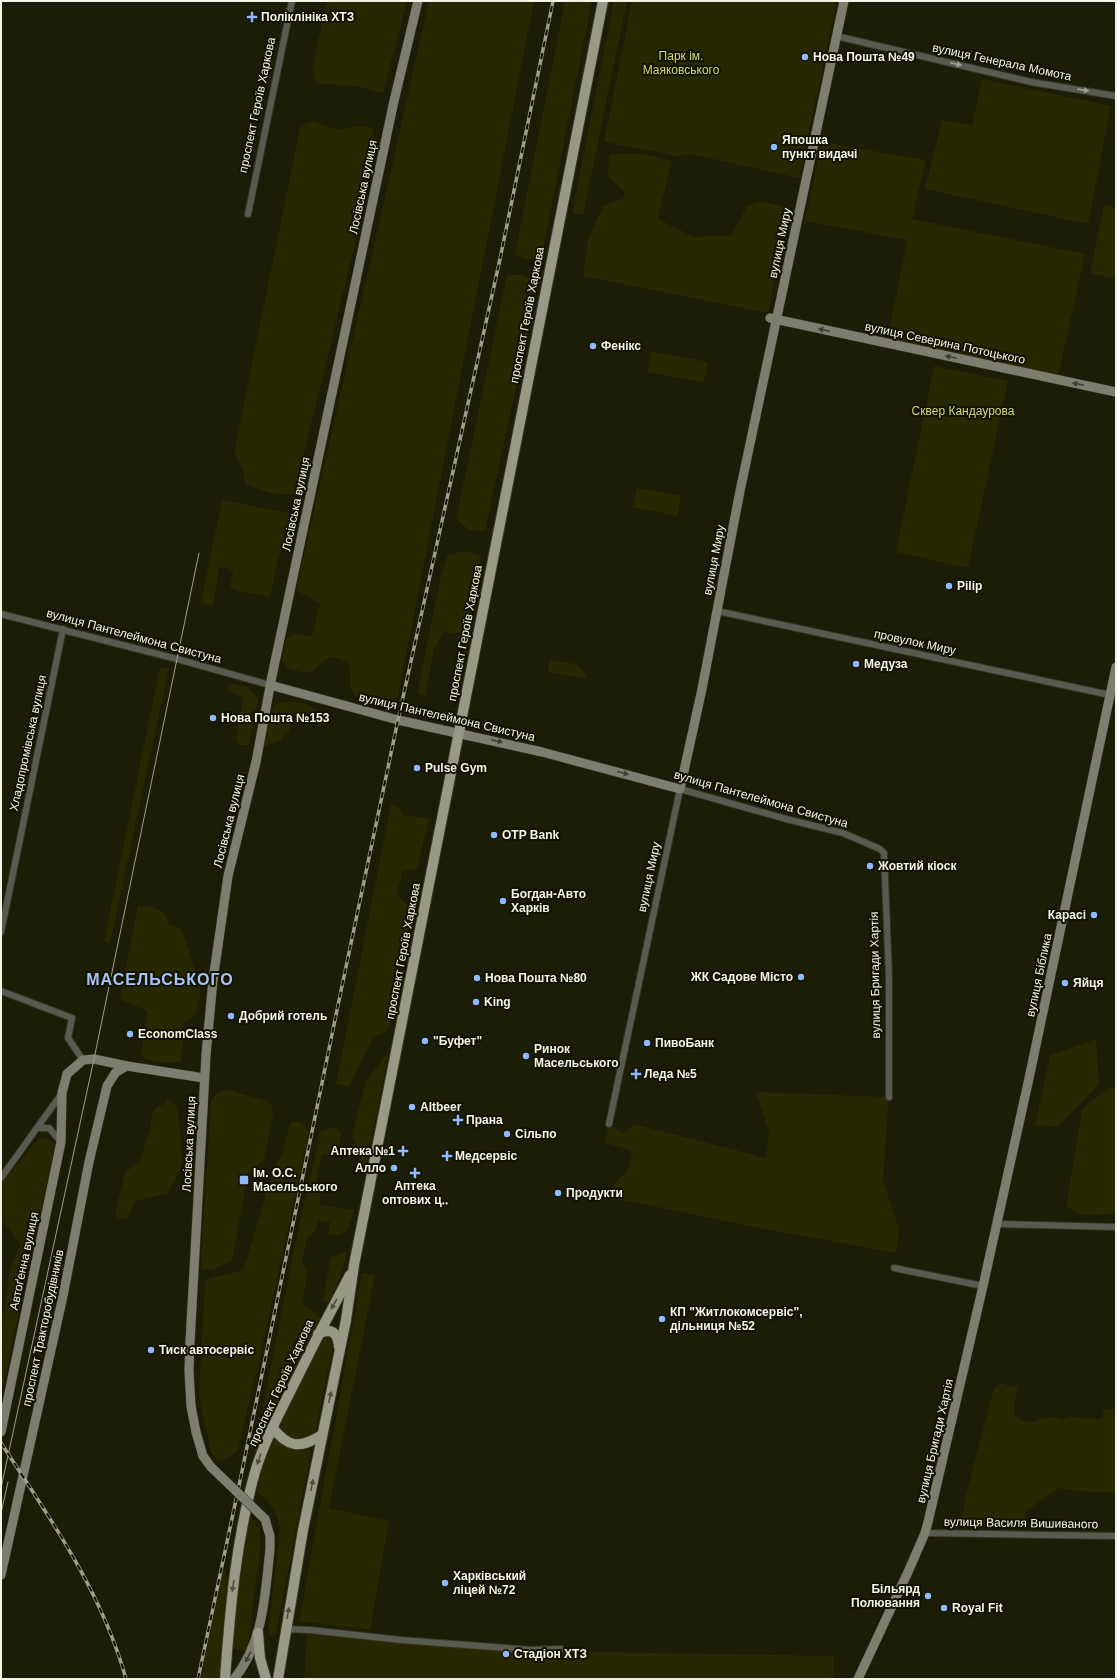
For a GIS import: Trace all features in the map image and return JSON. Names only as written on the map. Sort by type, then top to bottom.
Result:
[{"type":"main road","name":"проспект Героїв Харкова","points":[[278,1679],[322,1435],[340,1353],[353,1270],[603,1]]},
{"type":"main road","name":"проспект Героїв Харкова","points":[[225,1679],[231,1600],[238,1547],[255,1472],[272,1427],[318,1334],[353,1270]]},
{"type":"main road","points":[[318,1334],[327,1331],[334,1332],[337,1336],[340,1353]]},
{"type":"main road","points":[[272,1427],[287,1442],[293,1444],[300,1445],[308,1443],[322,1435]]},
{"type":"main road","points":[[258,1633],[260,1658],[266,1679]]},
{"type":"street","name":"проспект Героїв Харкова","points":[[248,214],[292,1]]},
{"type":"street","name":"Лосівська вулиця","points":[[234,1679],[248,1658],[258,1633],[270,1549],[270,1536],[265,1519],[211,1467],[204,1456],[196,1432],[190,1406],[189,1371],[204,1078],[213,980],[228,876],[256,762],[270,685],[394,101],[418,1]]},
{"type":"street","name":"вулиця Миру","points":[[609,1124],[702,689],[773,319],[844,1]]},
{"type":"street","name":"вулиця Генерала Момота","points":[[836,36],[1031,82],[1116,96]]},
{"type":"street","name":"вулиця Северина Потоцького","points":[[773,319],[1116,392]]},
{"type":"street","name":"провулок Миру","points":[[716,610],[1110,695]]},
{"type":"street","name":"вулиця Пантелеймона Свистуна","points":[[1,614],[177,659],[398,720],[542,752],[786,819],[843,833],[880,849],[884,853]]},
{"type":"street","name":"Хладопромівська вулиця","points":[[1,932],[63,629]]},
{"type":"street","name":"вулиця Біблика","points":[[983,1286],[1074,873],[1116,668]]},
{"type":"street","name":"вулиця Бригади Хартія","points":[[884,853],[889,978],[889,1097]]},
{"type":"street","points":[[1,992],[72,1018],[68,1038],[83,1060]]},
{"type":"street","points":[[1,1178],[62,1093],[68,1074],[83,1060],[94,1059],[127,1066],[204,1078]]},
{"type":"street","name":"проспект Тракторобудівників","points":[[1,1575],[60,1311],[89,1162],[107,1086],[116,1072],[127,1066]]},
{"type":"street","name":"Автоґенна вулиця","points":[[1,1432],[61,1142],[62,1093]]},
{"type":"street","points":[[38,1128],[49,1128],[61,1142]]},
{"type":"street","points":[[997,1224],[1116,1227]]},
{"type":"street","points":[[894,1268],[983,1286]]},
{"type":"street","name":"вулиця Бригади Хартія","points":[[858,1679],[925,1533],[983,1286]]},
{"type":"street","name":"вулиця Василя Вишиваного","points":[[925,1533],[1116,1536]]},
{"type":"street","points":[[286,1629],[310,1630],[408,1641],[532,1650],[561,1649]]},
{"type":"green space","points":[[327,1],[407,1],[383,93],[361,87],[316,83],[312,68]]},
{"type":"green space","points":[[429,1],[534,1],[398,696],[388,703],[367,702],[356,697],[350,687],[350,665],[341,659],[330,657],[313,671],[305,673],[288,668],[282,661],[286,638],[294,634],[312,636],[320,604],[308,596],[296,591]]},
{"type":"green space","points":[[565,1],[592,1],[541,259],[526,259],[515,254]]},
{"type":"green space","points":[[614,1],[627,1],[583,215],[572,213]]},
{"type":"green space","name":"Парк ім. Маяковського","points":[[632,1],[837,1],[799,178],[690,154],[678,156],[604,142]]},
{"type":"green space","points":[[982,79],[1111,106],[1088,224],[925,189],[942,120],[972,125]]},
{"type":"green space","points":[[309,121],[336,129],[364,126],[374,129],[358,232],[294,495],[270,493],[246,485],[242,467],[234,452],[300,128]]},
{"type":"green space","points":[[822,142],[926,160],[912,219],[1085,254],[1058,376],[888,338],[907,240],[805,221]]},
{"type":"green space","points":[[610,154],[642,154],[672,161],[658,219],[694,237],[732,235],[747,206],[760,201],[789,208],[768,313],[583,276],[588,240],[603,206],[624,198],[624,191],[607,175]]},
{"type":"green space","points":[[1104,205],[1116,208],[1116,279],[1090,273]]},
{"type":"green space","points":[[507,275],[523,275],[539,281],[485,531],[469,530],[456,519]]},
{"type":"green space","points":[[651,351],[708,362],[704,382],[647,372]]},
{"type":"green space","name":"Сквер Кандаурова","points":[[934,366],[1008,381],[968,568],[896,552]]},
{"type":"green space","points":[[637,488],[681,496],[678,516],[633,507]]},
{"type":"green space","points":[[222,500],[289,513],[270,596],[241,592],[230,588],[233,571],[226,567],[219,568],[213,605],[207,605],[201,601]]},
{"type":"green space","points":[[465,551],[481,556],[469,627],[455,634],[444,632],[434,649],[425,698],[417,693],[441,576],[448,555]]},
{"type":"green space","points":[[551,660],[576,664],[586,674],[586,678],[549,672],[549,661]]},
{"type":"green space","points":[[160,667],[169,668],[110,944],[104,941]]},
{"type":"green space","points":[[235,684],[248,687],[258,698],[248,745],[240,745],[236,740],[243,698],[228,691],[229,685]]},
{"type":"green space","points":[[286,702],[307,704],[317,712],[313,718],[292,721],[288,733],[285,733],[282,740],[264,746],[272,709],[276,704]]},
{"type":"green space","points":[[391,804],[399,808],[403,815],[429,819],[417,868],[402,872],[397,895],[412,909],[388,1030],[373,1038],[349,1086],[336,1084]]},
{"type":"green space","points":[[138,905],[162,911],[170,925],[181,929],[188,947],[201,992],[195,1015],[184,1023],[181,1061],[160,1062],[141,1056],[147,1011],[120,999]]},
{"type":"green space","points":[[1096,1039],[1099,1084],[1058,1127],[1035,1125],[1050,1055]]},
{"type":"green space","points":[[389,1051],[365,1170],[363,1170],[352,1134],[366,1081]]},
{"type":"green space","points":[[1108,1088],[1116,1088],[1116,1214],[1083,1215],[1066,1206],[1082,1109]]},
{"type":"green space","points":[[227,1090],[265,1100],[272,1106],[273,1116],[264,1160],[248,1174],[232,1261],[212,1270],[202,1269],[201,1256],[211,1100],[218,1092]]},
{"type":"green space","points":[[756,1092],[889,1097],[883,1181],[899,1228],[896,1253],[749,1226],[613,1198],[613,1186],[628,1169],[632,1155],[630,1150],[605,1143],[609,1124],[623,1133],[634,1124],[766,1158],[769,1132]]},
{"type":"green space","points":[[169,1099],[177,1107],[182,1165],[168,1193],[136,1201],[127,1218],[119,1219],[115,1214],[125,1173],[140,1160],[150,1130],[152,1115],[156,1108],[164,1104]]},
{"type":"green space","points":[[291,1122],[302,1124],[309,1131],[268,1322],[238,1450],[231,1456],[218,1461],[211,1452],[199,1392],[205,1282],[208,1279],[242,1270],[246,1262],[272,1174],[282,1153]]},
{"type":"green space","points":[[330,1128],[336,1128],[341,1132],[338,1157],[322,1154],[315,1188],[321,1196],[320,1205],[354,1210],[353,1215],[347,1229],[340,1234],[328,1234],[330,1222],[318,1221],[315,1232],[307,1238],[302,1263],[307,1272],[303,1304],[310,1308],[321,1319],[255,1453],[254,1451],[293,1255],[320,1132]]},
{"type":"green space","points":[[40,1137],[49,1139],[55,1146],[1,1394],[1,1326],[7,1296],[9,1272],[21,1244],[1,1220],[1,1184]]},
{"type":"green space","points":[[347,1252],[340,1279],[328,1303],[323,1301],[330,1258]]},
{"type":"green space","points":[[362,1273],[375,1275],[329,1508],[389,1521],[370,1630],[299,1621]]},
{"type":"green space","points":[[330,1334],[334,1341],[315,1434],[305,1440],[295,1439],[282,1428],[279,1423],[322,1336]]},
{"type":"green space","points":[[1002,1383],[1011,1387],[1018,1386],[1014,1415],[1024,1421],[1032,1423],[1040,1419],[1054,1416],[1062,1420],[1068,1416],[1088,1419],[1102,1418],[1104,1410],[1114,1408],[1116,1411],[1116,1493],[1075,1491],[1060,1488],[1025,1512],[1025,1525],[963,1525],[961,1523],[965,1499],[994,1388]]},
{"type":"green space","points":[[272,1437],[281,1444],[290,1448],[311,1450],[276,1634],[272,1636],[268,1633],[280,1528],[275,1512],[257,1492],[265,1454]]},
{"type":"green space","points":[[250,1517],[259,1528],[261,1544],[247,1652],[229,1647]]},
{"type":"green space","points":[[226,1570],[227,1581],[219,1679],[200,1679],[223,1573]]},
{"type":"green space","name":"Стадіон ХТЗ","points":[[307,1632],[532,1651],[834,1656],[833,1679],[304,1679]]},
{"type":"tram line","points":[[1,1488],[94,1059],[199,553]]},
{"type":"tram line","points":[[1,1513],[8,1482]]},
{"type":"railway","points":[[198,1679],[398,720],[500,259],[553,1]]},
{"type":"railway","points":[[1,1443],[56,1528],[89,1586],[116,1647],[126,1679]]},
{"type":"place","name":"Поліклініка ХТЗ","points":[[252,17]]},
{"type":"place","name":"Нова Пошта №49","points":[[805,57]]},
{"type":"place","name":"Япошка пункт видачі","points":[[774,147]]},
{"type":"place","name":"Фенікс","points":[[593,346]]},
{"type":"place","name":"Pilip","points":[[949,586]]},
{"type":"place","name":"Медуза","points":[[856,664]]},
{"type":"place","name":"Нова Пошта №153","points":[[213,718]]},
{"type":"place","name":"Pulse Gym","points":[[417,768]]},
{"type":"place","name":"OTP Bank","points":[[494,835]]},
{"type":"place","name":"Жовтий кіоск","points":[[870,866]]},
{"type":"place","name":"Богдан-Авто Харків","points":[[503,901]]},
{"type":"place","name":"Карасі","points":[[1094,915]]},
{"type":"place","name":"ЖК Садове Місто","points":[[801,977]]},
{"type":"place","name":"Нова Пошта №80","points":[[477,978]]},
{"type":"place","name":"Яйця","points":[[1065,983]]},
{"type":"place","name":"King","points":[[476,1002]]},
{"type":"place","name":"Добрий готель","points":[[231,1016]]},
{"type":"place","name":"EconomClass","points":[[130,1034]]},
{"type":"place","name":"\"Буфет\"","points":[[425,1041]]},
{"type":"place","name":"ПивоБанк","points":[[647,1043]]},
{"type":"place","name":"Ринок Масельського","points":[[526,1056]]},
{"type":"place","name":"Леда №5","points":[[636,1074]]},
{"type":"place","name":"Altbeer","points":[[412,1107]]},
{"type":"place","name":"Прана","points":[[458,1120]]},
{"type":"place","name":"Сільпо","points":[[507,1134]]},
{"type":"place","name":"Аптека №1","points":[[403,1151]]},
{"type":"place","name":"Медсервіс","points":[[447,1156]]},
{"type":"place","name":"Алло","points":[[394,1168]]},
{"type":"place","name":"Аптека оптових ц‥","points":[[415,1173]]},
{"type":"place","name":"Ім. О.С. Масельського","points":[[244,1180]]},
{"type":"place","name":"Продукти","points":[[558,1193]]},
{"type":"place","name":"КП \"Житлокомсервіс\", дільниця №52","points":[[662,1319]]},
{"type":"place","name":"Тиск автосервіс","points":[[151,1350]]},
{"type":"place","name":"Харківський ліцей №72","points":[[445,1583]]},
{"type":"place","name":"Більярд Полювання","points":[[928,1596]]},
{"type":"place","name":"Royal Fit","points":[[944,1608]]},
{"type":"place","name":"Стадіон ХТЗ","points":[[506,1654]]},
{"type":"district","name":"МАСЕЛЬСЬКОГО","points":[[160,979]]}]
